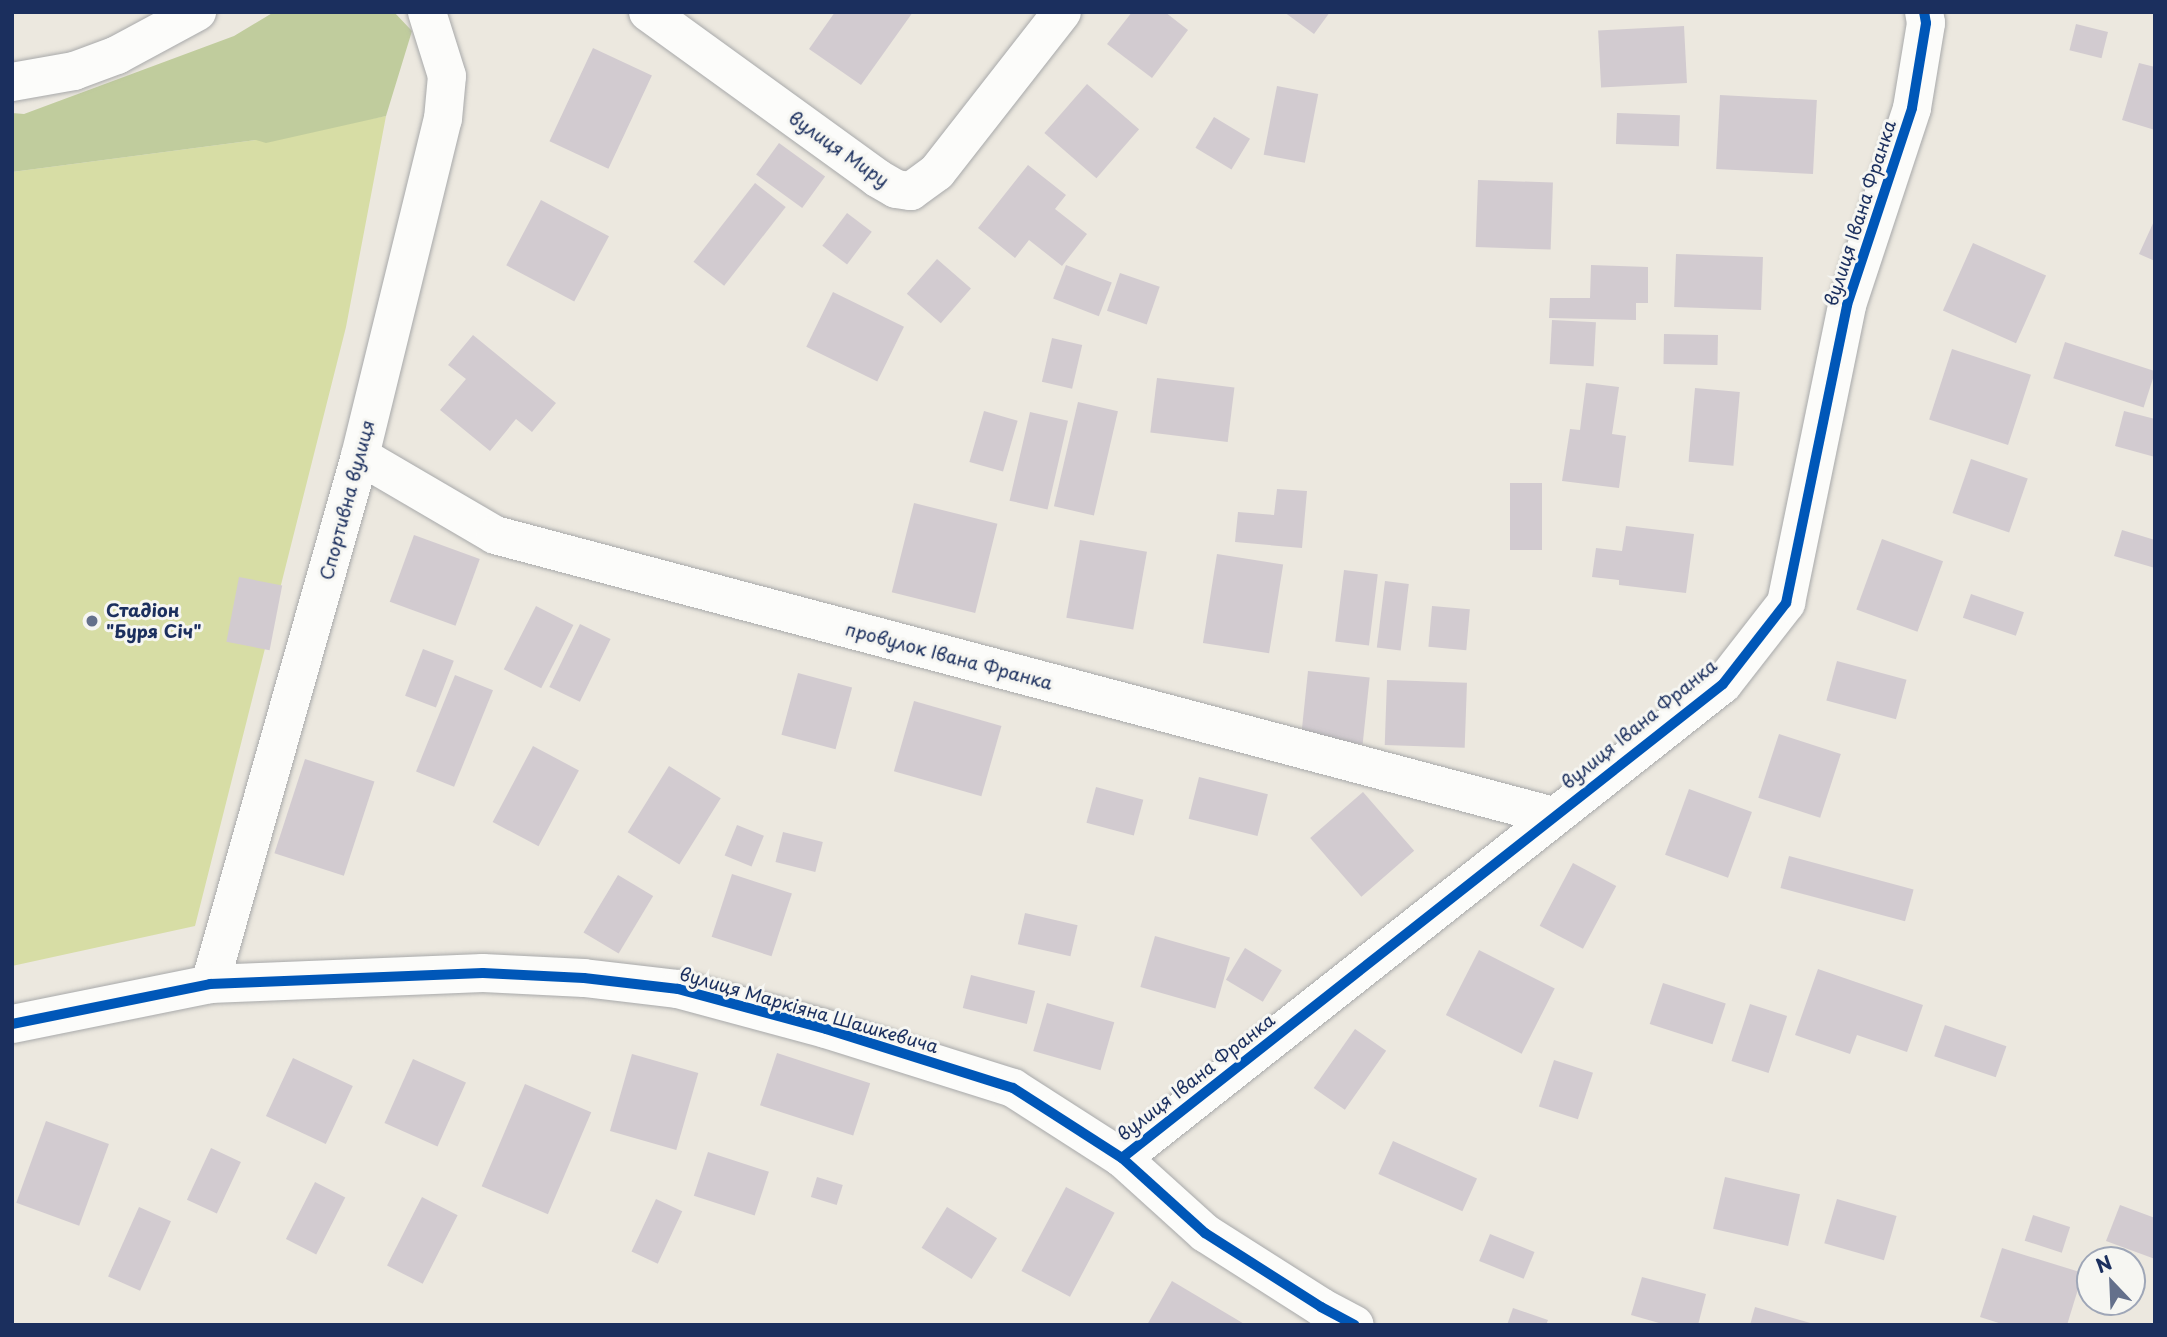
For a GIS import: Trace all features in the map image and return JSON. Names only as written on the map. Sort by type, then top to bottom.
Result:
[{"type":"street","points":[[12,82],[74,71],[117,55],[197,12]]},
{"type":"street","name":"Спортивна вулиця","points":[[210,984],[360,456],[443,119],[447,76],[427,12]]},
{"type":"street","name":"вулиця Миру","points":[[648,12],[877,178],[896,189],[911,191],[937,172],[1062,12]]},
{"type":"street","name":"вулиця Івана Франка","points":[[1122,1158],[1723,684],[1786,603],[1847,306],[1912,108],[1926,23],[1924,12]]},
{"type":"street","name":"провулок Івана Франка","points":[[360,456],[495,535],[1553,816]]},
{"type":"street","name":"вулиця Маркіяна Шашкевича","points":[[12,1024],[210,984],[483,973],[584,978],[678,989],[826,1029],[1013,1088],[1122,1158],[1205,1233],[1321,1307],[1355,1325]]},
{"type":"green space","points":[[274,12],[394,12],[412,31],[386,116],[266,143],[256,140],[12,172],[12,113],[24,114],[234,36]]},
{"type":"green space","points":[[386,116],[346,327],[195,926],[12,966],[12,172],[256,140]]},
{"type":"building","points":[[835,12],[913,12],[861,85],[809,49]]},
{"type":"building","points":[[1132,12],[1165,12],[1188,30],[1152,78],[1107,44]]},
{"type":"building","points":[[1284,12],[1330,12],[1314,34]]},
{"type":"building","points":[[2076,24],[2108,32],[2101,58],[2069,50]]},
{"type":"building","points":[[1684,26],[1687,83],[1601,87],[1598,31]]},
{"type":"building","points":[[593,48],[652,75],[608,169],[549,141]]},
{"type":"building","points":[[2139,63],[2155,67],[2155,130],[2122,120]]},
{"type":"building","points":[[1087,84],[1139,129],[1096,178],[1044,133]]},
{"type":"building","points":[[1277,86],[1318,94],[1305,163],[1264,155]]},
{"type":"building","points":[[1720,95],[1817,100],[1813,174],[1716,169]]},
{"type":"building","points":[[1617,113],[1680,115],[1679,146],[1616,144]]},
{"type":"building","points":[[1214,117],[1250,139],[1231,169],[1195,148]]},
{"type":"building","points":[[779,143],[825,177],[802,208],[756,175]]},
{"type":"building","points":[[1028,165],[1066,195],[1055,209],[1087,234],[1062,266],[1029,240],[1015,258],[978,228]]},
{"type":"building","points":[[1478,180],[1553,183],[1551,250],[1476,247]]},
{"type":"building","points":[[755,183],[786,207],[724,286],[693,262]]},
{"type":"building","points":[[541,200],[609,236],[574,301],[506,265]]},
{"type":"building","points":[[847,213],[872,232],[847,264],[822,246]]},
{"type":"building","points":[[2155,219],[2155,261],[2139,254]]},
{"type":"building","points":[[1973,243],[2046,276],[2016,343],[1943,311]]},
{"type":"building","points":[[1676,254],[1763,257],[1761,310],[1674,307]]},
{"type":"building","points":[[937,259],[971,289],[941,323],[907,294]]},
{"type":"building","points":[[1066,265],[1112,283],[1099,316],[1053,299]]},
{"type":"building","points":[[1591,265],[1648,267],[1648,303],[1636,303],[1636,320],[1549,318],[1550,298],[1590,298]]},
{"type":"building","points":[[1120,273],[1160,287],[1147,324],[1107,311]]},
{"type":"building","points":[[833,292],[904,327],[877,381],[806,347]]},
{"type":"building","points":[[1552,320],[1596,322],[1594,366],[1550,364]]},
{"type":"building","points":[[1664,334],[1718,335],[1717,365],[1663,364]]},
{"type":"building","points":[[473,335],[556,403],[532,432],[516,419],[490,451],[440,410],[466,379],[448,365]]},
{"type":"building","points":[[1052,338],[1082,345],[1072,389],[1042,382]]},
{"type":"building","points":[[2065,342],[2155,371],[2144,407],[2053,378]]},
{"type":"building","points":[[1952,349],[2031,375],[2008,445],[1929,419]]},
{"type":"building","points":[[1157,378],[1234,388],[1228,442],[1150,433]]},
{"type":"building","points":[[1586,383],[1619,387],[1612,434],[1626,436],[1619,488],[1562,481],[1570,429],[1580,430]]},
{"type":"building","points":[[1695,388],[1740,392],[1733,466],[1689,462]]},
{"type":"building","points":[[1078,402],[1118,411],[1094,515],[1054,506]]},
{"type":"building","points":[[984,411],[1018,421],[1003,472],[969,462]]},
{"type":"building","points":[[2124,411],[2155,419],[2155,457],[2115,446]]},
{"type":"building","points":[[1030,412],[1068,421],[1048,509],[1010,501]]},
{"type":"building","points":[[1971,459],[2028,479],[2009,532],[1952,513]]},
{"type":"building","points":[[1510,483],[1542,483],[1542,550],[1510,550]]},
{"type":"building","points":[[1277,489],[1307,491],[1302,548],[1235,542],[1238,512],[1274,515]]},
{"type":"building","points":[[914,503],[997,524],[975,613],[892,592]]},
{"type":"building","points":[[1626,526],[1694,534],[1686,593],[1619,585],[1619,580],[1592,577],[1596,548],[1622,551]]},
{"type":"building","points":[[2122,530],[2155,540],[2155,568],[2114,556]]},
{"type":"building","points":[[414,535],[480,559],[455,626],[390,602]]},
{"type":"building","points":[[1882,539],[1943,561],[1917,632],[1856,609]]},
{"type":"building","points":[[1080,540],[1147,552],[1133,630],[1066,618]]},
{"type":"building","points":[[1217,554],[1283,564],[1269,653],[1203,643]]},
{"type":"building","points":[[1344,570],[1378,574],[1369,646],[1335,641]]},
{"type":"building","points":[[239,577],[282,585],[270,650],[226,642]]},
{"type":"building","points":[[1385,581],[1409,584],[1401,650],[1377,648]]},
{"type":"building","points":[[1971,594],[2024,612],[2016,636],[1963,618]]},
{"type":"building","points":[[536,606],[573,625],[541,688],[504,669]]},
{"type":"building","points":[[1432,606],[1470,609],[1466,650],[1428,647]]},
{"type":"building","points":[[580,624],[611,639],[580,702],[549,687]]},
{"type":"building","points":[[423,649],[454,661],[436,708],[405,696]]},
{"type":"building","points":[[1837,661],[1907,680],[1896,719],[1826,701]]},
{"type":"building","points":[[1308,671],[1370,677],[1363,744],[1301,738]]},
{"type":"building","points":[[798,673],[852,687],[836,749],[781,735]]},
{"type":"building","points":[[455,675],[493,690],[454,787],[416,771]]},
{"type":"building","points":[[1387,680],[1467,683],[1465,748],[1385,745]]},
{"type":"building","points":[[914,701],[1001,726],[981,796],[894,771]]},
{"type":"building","points":[[1779,734],[1841,754],[1820,818],[1758,798]]},
{"type":"building","points":[[533,746],[579,770],[539,846],[493,822]]},
{"type":"building","points":[[305,759],[374,782],[344,876],[274,853]]},
{"type":"building","points":[[669,766],[721,798],[679,864],[628,832]]},
{"type":"building","points":[[1199,777],[1268,794],[1257,836],[1189,819]]},
{"type":"building","points":[[1096,787],[1143,800],[1134,835],[1086,823]]},
{"type":"building","points":[[1689,789],[1752,812],[1728,878],[1665,855]]},
{"type":"building","points":[[1363,792],[1414,851],[1361,897],[1310,838]]},
{"type":"building","points":[[737,825],[764,836],[752,866],[725,856]]},
{"type":"building","points":[[783,832],[823,842],[815,872],[776,862]]},
{"type":"building","points":[[1789,856],[1914,889],[1905,921],[1780,888]]},
{"type":"building","points":[[1573,863],[1616,886],[1583,949],[1540,926]]},
{"type":"building","points":[[732,874],[792,893],[772,956],[712,937]]},
{"type":"building","points":[[618,875],[653,896],[619,954],[583,932]]},
{"type":"building","points":[[1025,913],[1078,925],[1070,956],[1018,944]]},
{"type":"building","points":[[1155,936],[1230,957],[1215,1008],[1140,987]]},
{"type":"building","points":[[1245,948],[1282,970],[1263,1002],[1226,980]]},
{"type":"building","points":[[1479,950],[1555,989],[1522,1054],[1446,1015]]},
{"type":"building","points":[[1818,969],[1923,1005],[1907,1052],[1857,1035],[1850,1054],[1795,1035]]},
{"type":"building","points":[[971,975],[1035,991],[1027,1024],[963,1008]]},
{"type":"building","points":[[1663,983],[1726,1003],[1712,1044],[1650,1024]]},
{"type":"building","points":[[1047,1003],[1114,1022],[1101,1070],[1033,1051]]},
{"type":"building","points":[[1750,1004],[1787,1016],[1769,1073],[1731,1061]]},
{"type":"building","points":[[1945,1025],[2006,1046],[1996,1077],[1934,1056]]},
{"type":"building","points":[[1355,1029],[1386,1051],[1345,1110],[1314,1088]]},
{"type":"building","points":[[777,1053],[870,1083],[853,1136],[760,1105]]},
{"type":"building","points":[[632,1054],[698,1073],[676,1150],[610,1131]]},
{"type":"building","points":[[293,1058],[353,1086],[326,1144],[266,1116]]},
{"type":"building","points":[[413,1059],[466,1083],[438,1147],[385,1123]]},
{"type":"building","points":[[1554,1060],[1593,1073],[1578,1119],[1539,1107]]},
{"type":"building","points":[[525,1084],[591,1112],[548,1214],[482,1186]]},
{"type":"building","points":[[46,1121],[109,1144],[79,1226],[16,1203]]},
{"type":"building","points":[[1393,1141],[1477,1178],[1462,1211],[1378,1174]]},
{"type":"building","points":[[211,1148],[241,1162],[217,1214],[187,1200]]},
{"type":"building","points":[[708,1152],[769,1172],[755,1216],[694,1196]]},
{"type":"building","points":[[817,1177],[843,1185],[837,1205],[811,1197]]},
{"type":"building","points":[[1725,1177],[1800,1194],[1788,1246],[1713,1229]]},
{"type":"building","points":[[315,1182],[345,1197],[316,1254],[286,1239]]},
{"type":"building","points":[[1066,1187],[1115,1213],[1070,1297],[1021,1271]]},
{"type":"building","points":[[422,1197],[458,1215],[423,1284],[387,1266]]},
{"type":"building","points":[[656,1199],[682,1211],[658,1264],[631,1252]]},
{"type":"building","points":[[1837,1199],[1897,1216],[1884,1260],[1824,1243]]},
{"type":"building","points":[[2120,1205],[2155,1218],[2155,1259],[2146,1256],[2146,1246],[2120,1246],[2106,1241]]},
{"type":"building","points":[[139,1207],[171,1221],[140,1291],[108,1276]]},
{"type":"building","points":[[947,1207],[997,1238],[972,1279],[922,1248]]},
{"type":"building","points":[[2033,1215],[2070,1227],[2062,1253],[2025,1241]]},
{"type":"building","points":[[1490,1234],[1535,1252],[1524,1279],[1479,1261]]},
{"type":"building","points":[[2002,1248],[2076,1271],[2076,1296],[2067,1325],[2005,1325],[1980,1317]]},
{"type":"building","points":[[1642,1277],[1706,1294],[1698,1325],[1666,1325],[1631,1315]]},
{"type":"building","points":[[1172,1281],[1246,1325],[1147,1325]]},
{"type":"building","points":[[1755,1307],[1814,1324],[1814,1325],[1750,1325]]},
{"type":"building","points":[[1513,1308],[1548,1320],[1546,1325],[1507,1325]]},
{"type":"cycle path","points":[[1122,1158],[1723,684],[1786,603],[1847,305],[1912,108],[1926,23],[1924,12]]},
{"type":"cycle path","points":[[12,1024],[210,984],[483,973],[584,978],[678,989],[826,1029],[1013,1088],[1122,1158],[1205,1233],[1321,1307],[1355,1325]]},
{"type":"place","name":"Стадіон \"Буря Січ\"","points":[[92,621]]}]
